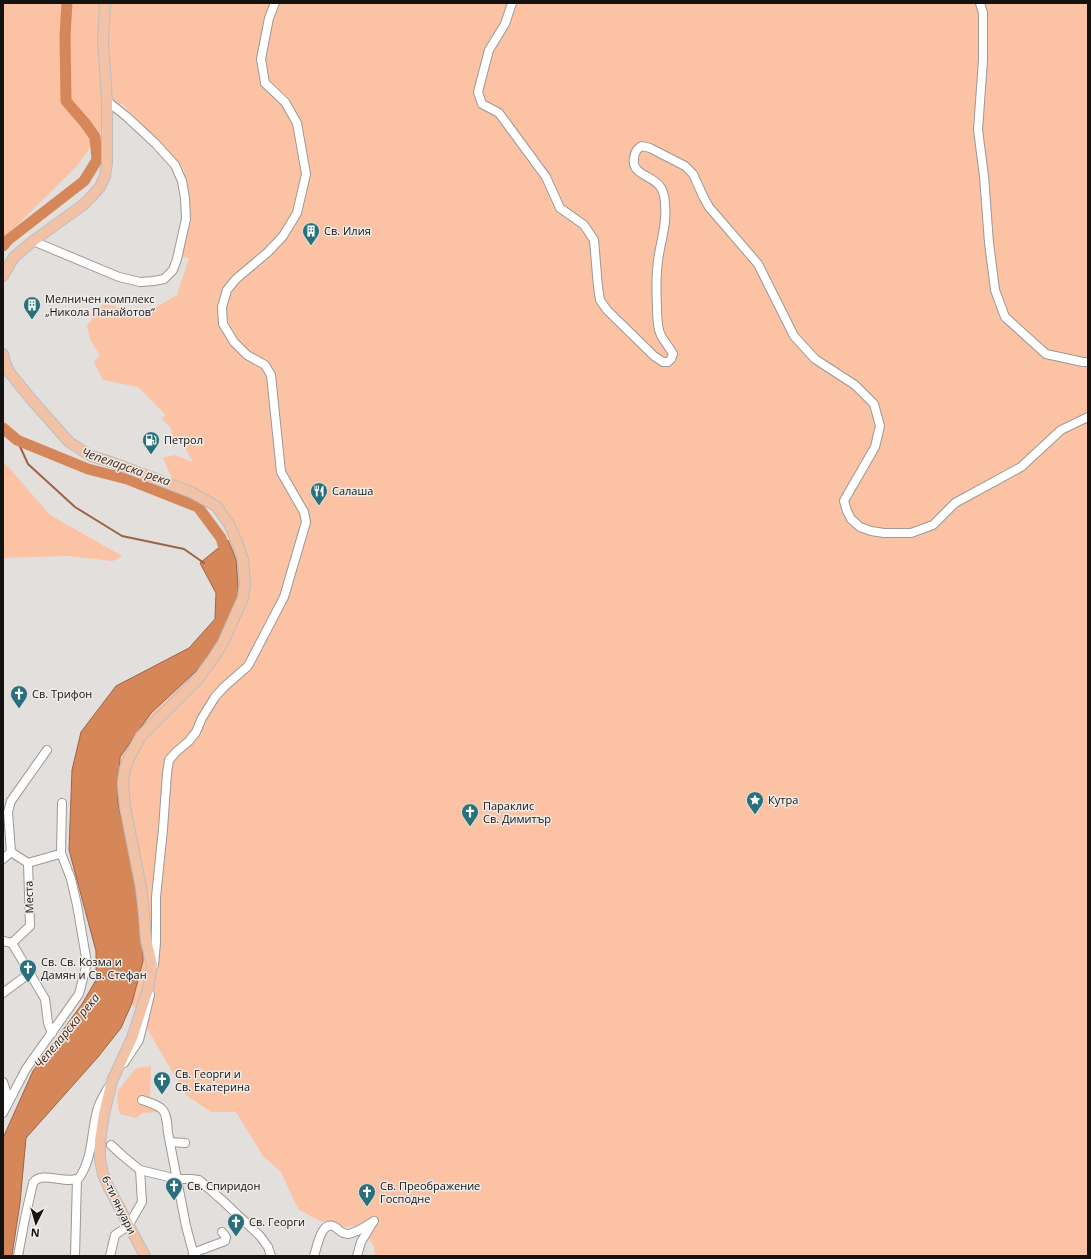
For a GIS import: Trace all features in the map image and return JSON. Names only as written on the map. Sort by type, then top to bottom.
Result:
[{"type":"main road","points":[[3,276],[14,257],[33,241],[83,205],[100,187],[105,176],[107,163],[107,101],[103,41],[105,3]]},
{"type":"main road","name":"6-ти януари","points":[[3,354],[5,363],[10,373],[69,442],[91,456],[191,492],[216,506],[229,524],[243,560],[245,583],[244,598],[223,643],[198,679],[142,736],[130,756],[125,768],[123,783],[125,807],[142,894],[146,940],[152,965],[148,988],[132,1038],[112,1081],[104,1114],[100,1159],[103,1174],[108,1186],[145,1256]]},
{"type":"street","points":[[75,1256],[77,1179],[84,1170],[89,1156],[98,1107],[112,1081],[139,1040],[152,989],[156,943],[156,897],[169,760],[189,741],[196,732],[202,718],[220,692],[248,666],[284,597],[306,522],[304,512],[281,472],[271,375],[265,365],[247,355],[234,342],[223,324],[222,308],[227,290],[236,279],[268,252],[283,236],[297,213],[306,174],[297,123],[286,102],[265,83],[262,59],[269,18],[275,3]]},
{"type":"street","points":[[512,3],[505,24],[489,50],[478,92],[482,104],[499,113],[546,177],[560,208],[584,225],[594,240],[600,300],[607,310],[654,356],[663,362],[668,362],[671,359],[673,354],[662,336],[657,321],[656,273],[665,223],[665,202],[663,192],[659,185],[654,180],[639,172],[634,166],[633,160],[636,150],[642,146],[650,148],[685,166],[693,174],[709,207],[758,264],[794,336],[815,359],[855,385],[874,404],[880,426],[875,447],[844,501],[851,519],[860,527],[871,532],[911,534],[933,525],[955,503],[1021,467],[1061,430],[1088,417]]},
{"type":"street","points":[[980,3],[983,12],[978,130],[995,290],[1005,317],[1046,354],[1088,362]]},
{"type":"street","points":[[33,241],[119,277],[140,282],[164,279],[173,270],[186,219],[185,198],[182,181],[175,165],[155,143],[107,101]]},
{"type":"street","points":[[47,750],[11,801],[5,813],[11,852],[28,863],[56,855]]},
{"type":"street","points":[[5,1104],[26,1069],[80,994],[87,963],[78,905],[62,853],[62,803]]},
{"type":"street","points":[[3,859],[11,852]]},
{"type":"street","name":"Места","points":[[7,942],[30,926],[28,863]]},
{"type":"street","points":[[7,942],[30,973],[45,998],[48,1023],[52,1033]]},
{"type":"street","points":[[3,992],[30,973]]},
{"type":"street","points":[[3,1082],[6,1092],[3,1113]]},
{"type":"street","points":[[142,1100],[156,1105],[164,1110],[167,1119],[177,1179],[193,1255],[225,1241],[226,1237],[222,1232]]},
{"type":"street","points":[[170,1142],[185,1143]]},
{"type":"street","points":[[111,1145],[140,1170],[177,1179],[199,1180],[260,1236],[268,1247],[271,1256]]},
{"type":"street","points":[[110,1256],[115,1235],[128,1226],[142,1202],[140,1170]]},
{"type":"street","points":[[18,1256],[25,1218],[35,1180],[41,1177],[70,1180],[77,1179]]},
{"type":"street","points":[[314,1256],[320,1234],[324,1228],[334,1226],[341,1233],[347,1234],[354,1232],[374,1221],[362,1242],[357,1256]]},
{"type":"shaded area","points":[[3,3],[1088,3],[1088,1256],[375,1256],[374,1246],[359,1226],[345,1227],[320,1221],[298,1209],[281,1172],[263,1156],[236,1112],[211,1112],[186,1095],[132,1003],[143,961],[142,911],[118,803],[120,757],[151,713],[208,660],[236,559],[228,540],[238,536],[225,515],[174,483],[163,458],[174,455],[193,462],[178,436],[174,441],[170,427],[162,419],[165,415],[164,413],[138,387],[103,380],[94,362],[100,355],[90,340],[87,326],[103,304],[114,306],[142,319],[151,310],[177,295],[189,258],[179,256],[189,202],[187,187],[183,168],[121,103],[77,166],[3,239]]},
{"type":"shaded area","points":[[3,461],[50,515],[122,556],[113,561],[67,556],[3,558]]},
{"type":"shaded area","points":[[151,1066],[150,1099],[159,1108],[158,1112],[143,1113],[136,1118],[120,1114],[117,1101],[118,1091],[137,1068]]},
{"type":"water","points":[[228,540],[236,559],[239,601],[229,626],[208,660],[151,713],[120,757],[118,803],[142,911],[143,961],[132,1003],[121,1028],[98,1057],[26,1138],[20,1203],[12,1256],[3,1256],[3,1138],[33,1071],[82,1004],[96,980],[96,951],[69,850],[72,770],[81,732],[116,686],[189,648],[215,619],[216,593],[200,563]]},
{"type":"waterway","name":"Чепеларска река","points":[[3,246],[8,240],[84,181],[97,160],[95,137],[66,101],[65,36],[67,3]]},
{"type":"waterway","name":"Чепеларска река","points":[[3,428],[17,440],[88,469],[127,479],[198,507],[221,538],[227,558]]},
{"type":"waterway","points":[[17,440],[28,464],[75,507],[122,536],[184,549],[204,563]]},
{"type":"place","name":"Св. Илия","points":[[311,246]]},
{"type":"place","name":"Мелничен комплекс „Никола Панайотов“","points":[[32,320]]},
{"type":"place","name":"Петрол","points":[[151,455]]},
{"type":"place","name":"Салаша","points":[[319,506]]},
{"type":"place","name":"Св. Трифон","points":[[19,709]]},
{"type":"place","name":"Кутра","points":[[755,815]]},
{"type":"place","name":"Параклис Св. Димитър","points":[[470,827]]},
{"type":"place","name":"Св. Св. Козма и Дамян и Св. Стефан","points":[[28,983]]},
{"type":"place","name":"Св. Георги и Св. Екатерина","points":[[162,1095]]},
{"type":"place","name":"Св. Спиридон","points":[[174,1201]]},
{"type":"place","name":"Св. Преображение Господне","points":[[367,1207]]},
{"type":"place","name":"Св. Георги","points":[[236,1237]]}]
